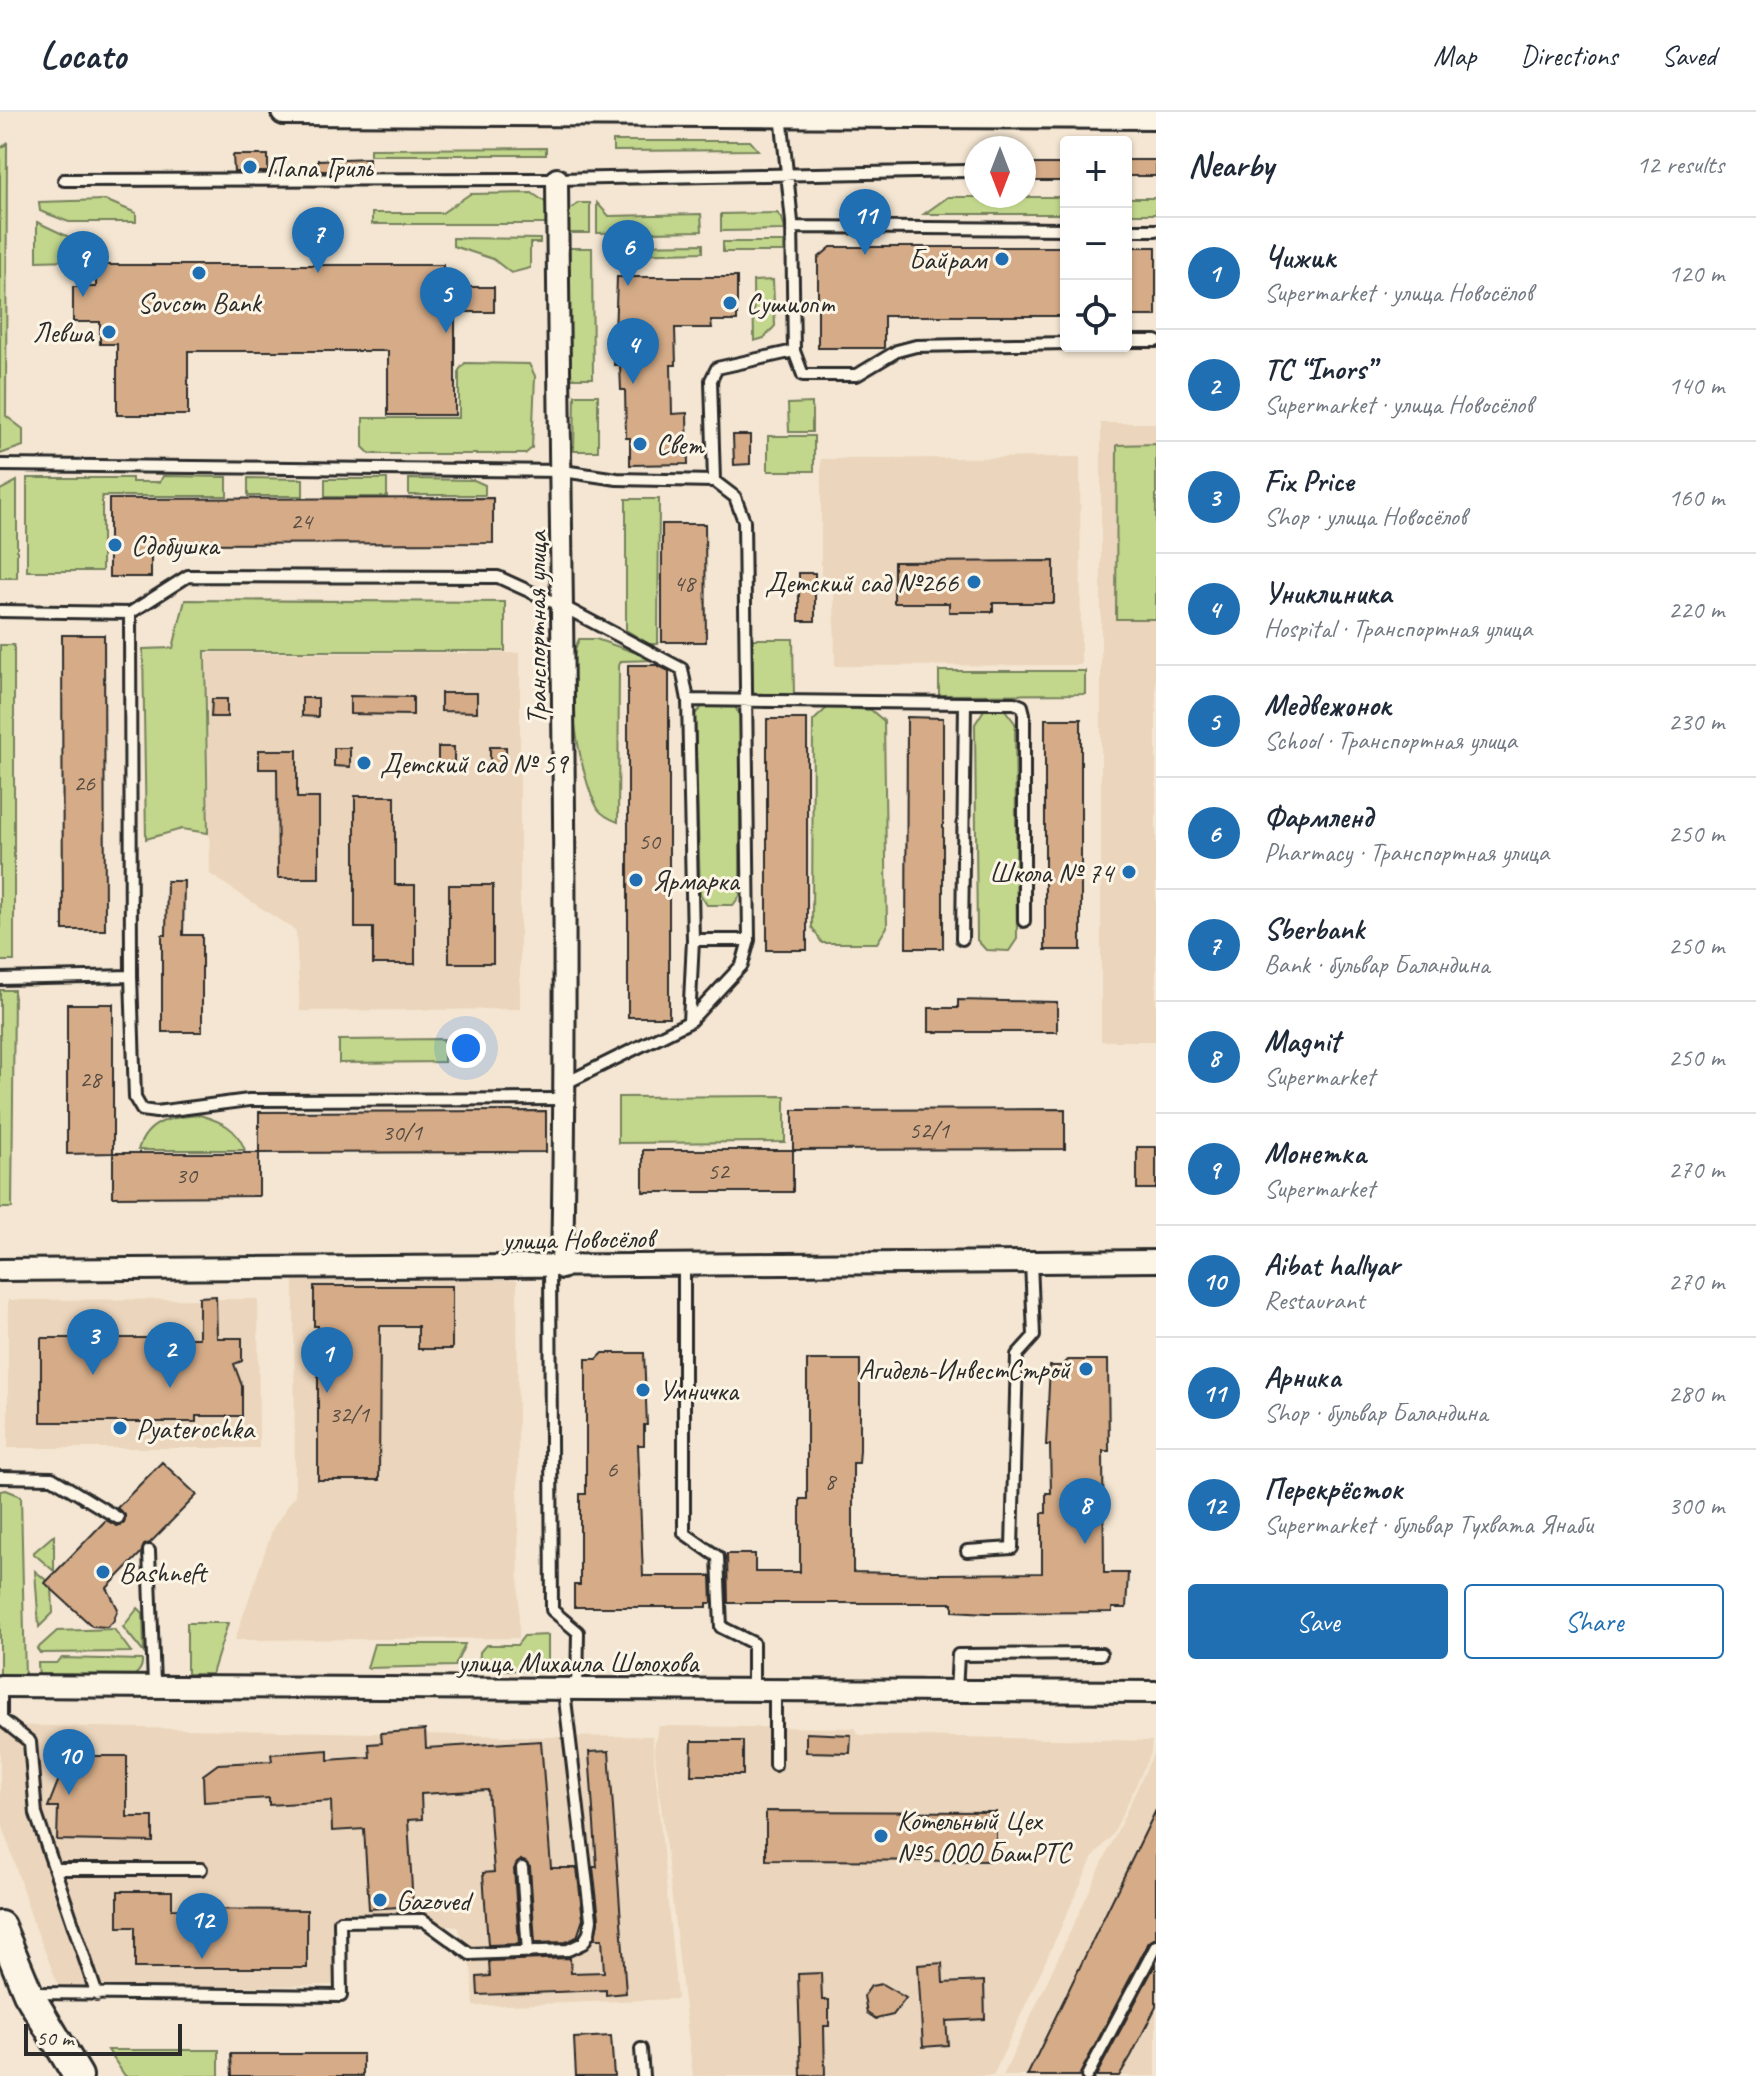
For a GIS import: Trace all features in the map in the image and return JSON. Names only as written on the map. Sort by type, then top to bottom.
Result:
[{"type":"main road","points":[[0,1926],[28,1993],[78,2076]]},
{"type":"street","points":[[284,112],[1156,116]]},
{"type":"street","name":"Транспортная улица","points":[[556,1268],[566,1091],[563,471],[557,179]]},
{"type":"street","name":"улица Новосёлов","points":[[0,1270],[1156,1261]]},
{"type":"street","name":"улица Михаила Шолохова","points":[[1,1686],[154,1684],[571,1691],[1156,1692]]},
{"type":"lane","points":[[796,114],[788,175],[794,351],[803,375],[857,375],[907,347],[1060,343]]},
{"type":"lane","points":[[64,180],[557,179],[964,171]]},
{"type":"lane","points":[[792,227],[1060,229]]},
{"type":"lane","points":[[1132,230],[1156,230]]},
{"type":"lane","points":[[1132,341],[1156,341]]},
{"type":"lane","points":[[714,481],[711,380],[717,368],[794,351]]},
{"type":"lane","points":[[0,465],[563,471],[617,479],[714,481],[735,497],[742,507],[748,701],[749,940],[742,965],[689,1022],[566,1091],[249,1100],[156,1112],[142,1110],[135,1098],[131,976],[130,613]]},
{"type":"lane","points":[[0,611],[130,613],[188,576],[498,577],[564,607],[682,669],[688,700],[693,940],[689,1022]]},
{"type":"lane","points":[[688,700],[1014,703],[1022,706],[1024,921]]},
{"type":"lane","points":[[962,939],[965,703]]},
{"type":"lane","points":[[693,940],[749,940]]},
{"type":"lane","points":[[0,979],[131,976]]},
{"type":"lane","points":[[967,1551],[1012,1548],[1017,1355],[1034,1336],[1031,1261]]},
{"type":"lane","points":[[684,1266],[684,1533],[718,1557],[721,1627],[753,1643],[753,1692]]},
{"type":"lane","points":[[28,1993],[341,1996],[340,1921],[423,1920],[470,1954],[568,1950],[583,1943],[589,1933],[591,1919],[571,1691],[578,1632],[552,1610],[556,1268]]},
{"type":"lane","points":[[0,1477],[52,1478],[118,1518]]},
{"type":"lane","points":[[149,1551],[154,1684]]},
{"type":"lane","points":[[956,1692],[958,1655],[1101,1654]]},
{"type":"lane","points":[[1,1686],[1,1719],[30,1742],[36,1814],[97,1995]]},
{"type":"lane","points":[[775,1692],[775,1765]]},
{"type":"lane","points":[[522,1868],[528,1952]]},
{"type":"lane","points":[[55,1869],[201,1869]]},
{"type":"lane","points":[[1087,2076],[1156,1946]]},
{"type":"lane","points":[[641,2049],[643,2076]]},
{"type":"shaded area","name":"Школа № 74","points":[[1101,423],[1156,423],[1156,1041],[1101,1041]]},
{"type":"shaded area","points":[[1080,457],[1081,665],[835,666],[834,582],[821,582],[821,459]]},
{"type":"shaded area","name":"Детский сад № 59","points":[[207,653],[520,653],[520,1009],[300,1011],[296,931],[210,874]]},
{"type":"shaded area","points":[[517,1280],[519,1638],[235,1640],[273,1528],[295,1495],[294,1281]]},
{"type":"shaded area","points":[[258,1299],[259,1448],[8,1448],[8,1300]]},
{"type":"shaded area","points":[[0,1725],[550,1737],[652,1736],[677,1999],[474,2006],[472,1973],[458,1927],[334,1914],[335,1985],[60,1989],[32,1919],[0,1817]]},
{"type":"shaded area","points":[[659,1726],[855,1728],[859,1735],[1152,1741],[1151,1753],[1113,1834],[1092,1859],[993,2076],[693,2076],[654,1747]]},
{"type":"shaded area","points":[[1156,1748],[1156,2076],[1003,2076]]},
{"type":"green space","points":[[613,141],[750,141],[758,150],[613,151]]},
{"type":"green space","points":[[7,143],[6,416],[23,429],[23,446],[0,454],[0,149]]},
{"type":"green space","points":[[546,148],[546,155],[370,155],[370,149]]},
{"type":"green space","points":[[532,193],[545,202],[548,224],[372,224],[372,213],[442,213],[470,194]]},
{"type":"green space","points":[[948,197],[964,197],[964,208],[1036,208],[1036,197],[1060,197],[1060,214],[924,214]]},
{"type":"green space","points":[[1132,198],[1156,198],[1156,214],[1132,214]]},
{"type":"green space","points":[[105,200],[136,213],[136,222],[69,222],[40,211],[39,202]]},
{"type":"green space","points":[[579,203],[590,203],[590,233],[566,233],[568,211]]},
{"type":"green space","points":[[597,203],[609,216],[701,214],[702,231],[597,233]]},
{"type":"green space","points":[[777,213],[785,230],[721,231],[721,214]]},
{"type":"green space","points":[[37,222],[71,238],[72,260],[37,261]]},
{"type":"green space","points":[[453,238],[540,239],[540,243],[530,243],[530,268],[511,273],[493,259],[453,246]]},
{"type":"green space","points":[[723,242],[784,242],[784,252],[723,252]]},
{"type":"green space","points":[[703,244],[703,252],[626,254],[626,245]]},
{"type":"green space","points":[[568,248],[592,248],[593,378],[569,378]]},
{"type":"green space","points":[[773,280],[775,326],[764,338],[754,341],[753,281]]},
{"type":"green space","points":[[465,363],[529,364],[535,376],[532,448],[525,454],[370,454],[363,447],[363,418],[459,418],[459,370]]},
{"type":"green space","points":[[575,395],[598,395],[598,451],[574,451]]},
{"type":"green space","points":[[812,403],[812,432],[789,432],[788,404]]},
{"type":"green space","points":[[768,436],[814,436],[814,471],[768,471]]},
{"type":"green space","points":[[1156,444],[1156,619],[1116,619],[1117,445]]},
{"type":"green space","points":[[163,476],[227,477],[227,496],[102,496],[102,571],[27,571],[27,478],[132,478],[132,482],[160,482]]},
{"type":"green space","points":[[248,478],[303,479],[303,496],[248,496]]},
{"type":"green space","points":[[325,479],[387,479],[387,497],[325,497]]},
{"type":"green space","points":[[409,479],[474,480],[485,485],[485,495],[409,495]]},
{"type":"green space","points":[[17,481],[17,578],[0,578],[0,490]]},
{"type":"green space","points":[[626,499],[659,499],[658,644],[649,644],[626,630]]},
{"type":"green space","points":[[185,600],[505,602],[505,651],[205,651],[208,833],[182,829],[146,839],[143,649],[173,648]]},
{"type":"green space","points":[[579,639],[596,639],[657,660],[621,661],[619,666],[618,822],[598,809],[579,750],[572,675]]},
{"type":"green space","points":[[751,639],[793,639],[794,696],[752,697]]},
{"type":"green space","points":[[0,645],[14,645],[14,961],[0,961]]},
{"type":"green space","points":[[939,671],[1085,671],[1085,694],[939,695]]},
{"type":"green space","points":[[703,706],[735,706],[740,717],[740,896],[733,905],[707,905],[700,894],[695,714]]},
{"type":"green space","points":[[828,707],[871,710],[884,721],[887,927],[877,943],[822,943],[812,927],[813,721]]},
{"type":"green space","points":[[984,710],[1005,710],[1015,723],[1017,939],[1009,951],[986,950],[977,940],[975,724]]},
{"type":"green space","points":[[0,990],[14,990],[12,1208],[0,1208]]},
{"type":"green space","points":[[444,1039],[444,1062],[339,1063],[339,1040]]},
{"type":"green space","points":[[785,1096],[785,1142],[618,1143],[618,1097]]},
{"type":"green space","points":[[200,1115],[227,1126],[245,1150],[138,1150],[154,1126],[170,1119]]},
{"type":"green space","points":[[0,1491],[21,1496],[25,1680],[0,1679]]},
{"type":"green space","points":[[54,1535],[54,1571],[33,1553]]},
{"type":"green space","points":[[35,1571],[52,1585],[53,1613],[39,1627]]},
{"type":"green space","points":[[138,1608],[143,1613],[144,1653],[123,1627]]},
{"type":"green space","points":[[187,1623],[228,1623],[212,1674],[187,1674]]},
{"type":"green space","points":[[114,1629],[131,1652],[40,1653],[37,1649],[57,1631]]},
{"type":"green space","points":[[548,1635],[548,1663],[541,1671],[479,1669],[480,1652],[486,1645],[517,1645],[524,1636]]},
{"type":"green space","points":[[374,1644],[465,1644],[455,1666],[367,1668]]},
{"type":"green space","points":[[62,1658],[142,1660],[142,1664],[137,1673],[126,1680],[39,1680],[38,1663],[56,1663]]},
{"type":"green space","points":[[108,2050],[219,2050],[219,2076],[125,2076]]},
{"type":"building","points":[[233,155],[268,155],[268,172],[234,172]]},
{"type":"building","points":[[369,158],[369,171],[318,171],[318,160]]},
{"type":"building","points":[[1132,160],[1156,160],[1156,176],[1132,176]]},
{"type":"building","points":[[1036,164],[1060,164],[1060,181],[1036,181]]},
{"type":"building","points":[[831,247],[1060,247],[1060,316],[884,316],[884,348],[818,348],[818,258]]},
{"type":"building","points":[[1132,247],[1156,247],[1156,316],[1132,316]]},
{"type":"building","points":[[96,265],[443,265],[443,287],[494,287],[494,312],[455,312],[455,415],[388,415],[388,351],[188,351],[188,415],[117,415],[117,344],[100,344],[100,322],[73,322],[73,287],[96,287]]},
{"type":"building","points":[[617,277],[737,277],[737,321],[711,321],[712,328],[675,328],[676,365],[671,365],[672,414],[687,413],[688,464],[630,465],[625,390],[621,390],[620,365],[614,365]]},
{"type":"building","points":[[733,435],[750,435],[750,464],[734,465]]},
{"type":"building","points":[[493,498],[493,543],[151,544],[151,577],[109,577],[109,499]]},
{"type":"building","points":[[662,524],[705,524],[706,642],[662,642]]},
{"type":"building","name":"Детский сад №266","points":[[1054,561],[1054,603],[993,603],[993,612],[949,612],[949,603],[894,603],[894,562]]},
{"type":"building","points":[[799,573],[815,573],[815,621],[799,621]]},
{"type":"building","points":[[62,635],[104,635],[105,930],[63,930]]},
{"type":"building","points":[[628,665],[657,665],[669,671],[669,1017],[628,1017]]},
{"type":"building","points":[[441,693],[477,693],[477,712],[441,711]]},
{"type":"building","points":[[350,696],[413,697],[413,715],[350,714]]},
{"type":"building","points":[[302,698],[318,698],[318,717],[302,716]]},
{"type":"building","points":[[212,699],[227,699],[227,717],[211,717]]},
{"type":"building","points":[[907,717],[943,718],[943,948],[906,948]]},
{"type":"building","points":[[767,719],[807,719],[807,950],[767,950]]},
{"type":"building","points":[[1045,719],[1081,719],[1081,950],[1045,950]]},
{"type":"building","points":[[438,747],[454,747],[454,765],[438,765]]},
{"type":"building","points":[[490,747],[506,747],[506,765],[490,765]]},
{"type":"building","points":[[334,748],[350,748],[350,767],[334,766]]},
{"type":"building","points":[[259,750],[297,750],[297,798],[319,798],[319,878],[278,878],[277,769],[259,769]]},
{"type":"building","points":[[355,796],[395,796],[395,885],[415,885],[415,964],[373,964],[373,928],[355,928]]},
{"type":"building","points":[[167,881],[184,881],[183,935],[202,935],[202,1032],[162,1032],[162,935],[166,935]]},
{"type":"building","points":[[449,885],[493,885],[493,963],[449,963]]},
{"type":"building","points":[[958,1000],[1057,1002],[1057,1032],[929,1032],[929,1008],[958,1008]]},
{"type":"building","points":[[67,1004],[113,1004],[113,1153],[67,1154]]},
{"type":"building","points":[[1065,1109],[1065,1149],[793,1150],[793,1110]]},
{"type":"building","points":[[546,1111],[546,1152],[259,1153],[259,1112]]},
{"type":"building","points":[[1137,1147],[1156,1147],[1156,1189],[1137,1189]]},
{"type":"building","points":[[643,1150],[793,1150],[793,1192],[643,1192]]},
{"type":"building","points":[[113,1153],[259,1153],[259,1196],[113,1197]]},
{"type":"building","points":[[314,1286],[452,1286],[452,1349],[418,1349],[418,1326],[380,1326],[379,1480],[318,1480],[318,1326],[314,1326]]},
{"type":"building","points":[[216,1296],[217,1338],[242,1338],[242,1361],[234,1364],[242,1386],[242,1416],[196,1416],[196,1422],[41,1422],[41,1338],[199,1338],[199,1297]]},
{"type":"building","points":[[603,1353],[644,1353],[647,1425],[644,1425],[644,1445],[638,1445],[643,1576],[711,1576],[712,1603],[707,1603],[707,1607],[574,1607],[574,1585],[580,1585],[580,1494],[586,1494],[586,1359],[597,1359]]},
{"type":"building","points":[[807,1360],[860,1360],[860,1450],[859,1463],[853,1463],[853,1572],[935,1574],[1042,1573],[1042,1513],[1046,1513],[1046,1493],[1051,1493],[1050,1445],[1046,1445],[1050,1366],[1062,1366],[1068,1360],[1108,1360],[1109,1451],[1103,1451],[1104,1573],[1128,1573],[1126,1608],[1112,1608],[1112,1612],[987,1613],[953,1611],[953,1603],[728,1603],[727,1554],[755,1554],[755,1572],[800,1572],[800,1499],[807,1499]]},
{"type":"building","points":[[162,1462],[197,1495],[150,1543],[144,1545],[141,1553],[107,1588],[118,1609],[113,1622],[107,1627],[92,1626],[45,1583],[106,1520],[117,1526],[124,1523],[125,1515],[117,1508]]},
{"type":"building","points":[[425,1730],[426,1748],[541,1741],[551,1868],[577,1868],[583,1919],[577,1937],[566,1942],[535,1943],[530,1867],[521,1860],[514,1869],[519,1944],[488,1945],[483,1873],[494,1872],[488,1790],[421,1794],[422,1819],[408,1820],[413,1906],[369,1909],[364,1829],[332,1831],[331,1801],[269,1805],[269,1798],[204,1802],[203,1775],[218,1764],[272,1761],[271,1754],[328,1750],[328,1760],[370,1757],[369,1744],[382,1743],[381,1733]]},
{"type":"building","points":[[806,1733],[851,1735],[850,1753],[806,1752]]},
{"type":"building","points":[[692,1741],[743,1741],[743,1775],[691,1775]]},
{"type":"building","points":[[609,1751],[626,1993],[606,1995],[606,1990],[478,1995],[477,1977],[490,1976],[489,1961],[570,1958],[571,1973],[604,1972],[602,1939],[594,1939],[599,1918],[593,1867],[597,1867],[589,1752]]},
{"type":"building","points":[[68,1756],[127,1756],[127,1817],[153,1817],[153,1842],[57,1840],[58,1807],[48,1807]]},
{"type":"building","points":[[1156,1810],[1156,1938],[1149,1942],[1079,2076],[1027,2076]]},
{"type":"building","name":"Котельный Цех №5 ООО БашРТС","points":[[766,1811],[996,1812],[996,1861],[766,1860]]},
{"type":"building","points":[[118,1891],[172,1891],[172,1909],[307,1910],[307,1968],[135,1968],[135,1927],[118,1927]]},
{"type":"building","points":[[942,1963],[943,1983],[984,1981],[985,2019],[946,2021],[948,2045],[923,2047],[918,1965]]},
{"type":"building","points":[[1156,1963],[1156,2007],[1131,2056],[1119,2076],[1096,2076]]},
{"type":"building","points":[[821,1973],[822,2000],[829,2000],[829,2026],[824,2026],[825,2075],[801,2076],[798,1974]]},
{"type":"building","points":[[882,1984],[906,1998],[893,2015],[876,2019],[867,2013],[864,1996],[871,1986]]},
{"type":"building","points":[[611,2036],[614,2076],[576,2076],[574,2038]]},
{"type":"building","points":[[231,2054],[363,2054],[363,2076],[232,2076]]},
{"type":"place","name":"Папа Гриль","points":[[250,167]]},
{"type":"place","name":"Арника","points":[[865,255]]},
{"type":"place","name":"Байрам","points":[[1002,259]]},
{"type":"place","name":"Sovcom Bank","points":[[199,273]]},
{"type":"place","name":"Sberbank","points":[[318,273]]},
{"type":"place","name":"Фармленд","points":[[628,286]]},
{"type":"place","name":"Монетка","points":[[83,297]]},
{"type":"place","name":"Сушиопт","points":[[730,303]]},
{"type":"place","name":"Левша","points":[[109,332]]},
{"type":"place","name":"Медвежонок","points":[[446,333]]},
{"type":"place","name":"Униклиника","points":[[633,384]]},
{"type":"place","name":"Свет","points":[[640,444]]},
{"type":"place","name":"Сдобушка","points":[[115,545]]},
{"type":"place","name":"Детский сад №266","points":[[974,582]]},
{"type":"place","name":"Детский сад № 59","points":[[364,763]]},
{"type":"place","name":"Школа № 74","points":[[1129,872]]},
{"type":"place","name":"Ярмарка","points":[[636,880]]},
{"type":"place","name":"Агидель-ИнвестСтрой","points":[[1086,1369]]},
{"type":"place","name":"Fix Price","points":[[93,1375]]},
{"type":"place","name":"TC “Inors”","points":[[170,1388]]},
{"type":"place","name":"Умничка","points":[[643,1390]]},
{"type":"place","name":"Чижик","points":[[327,1393]]},
{"type":"place","name":"Pyaterochka","points":[[120,1428]]},
{"type":"place","name":"Magnit","points":[[1085,1544]]},
{"type":"place","name":"Bashneft","points":[[103,1572]]},
{"type":"place","name":"Aibat hallyar","points":[[69,1795]]},
{"type":"place","name":"Котельный Цех №5 ООО БашРТС","points":[[881,1836]]},
{"type":"place","name":"Gazoved","points":[[380,1900]]},
{"type":"place","name":"Перекрёсток","points":[[202,1959]]}]
